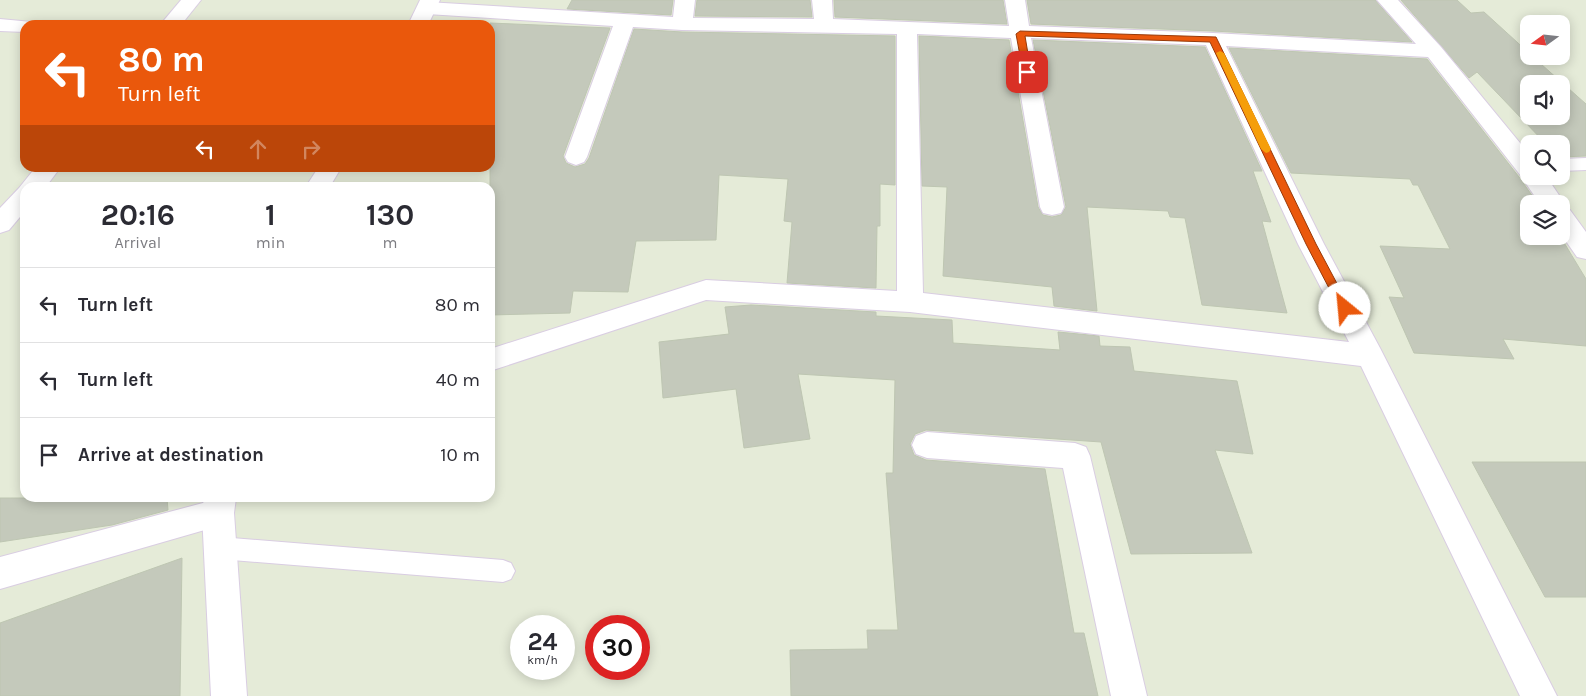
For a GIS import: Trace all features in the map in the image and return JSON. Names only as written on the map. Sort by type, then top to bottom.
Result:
[{"type":"street","points":[[174,20],[191,0]]},
{"type":"street","points":[[682,24],[686,0]]},
{"type":"street","points":[[822,0],[824,25]]},
{"type":"street","points":[[1016,0],[1020,34],[1052,207]]},
{"type":"street","points":[[1387,0],[1434,52],[1520,158]]},
{"type":"street","points":[[425,11],[544,8],[625,21],[682,24],[824,25],[1020,34],[1213,39],[1434,52]]},
{"type":"street","points":[[576,157],[625,21]]},
{"type":"street","points":[[0,25],[20,26]]},
{"type":"street","points":[[907,29],[910,302]]},
{"type":"street","points":[[1213,39],[1311,244],[1370,356],[1539,696]]},
{"type":"street","points":[[36,182],[45,172]]},
{"type":"street","points":[[0,224],[20,201]]},
{"type":"street","points":[[495,358],[706,290],[910,302],[1370,356]]},
{"type":"street","points":[[927,444],[1075,456],[1129,696]]},
{"type":"street","points":[[0,573],[219,505],[228,696]]},
{"type":"lane","points":[[1570,165],[1586,164]]},
{"type":"lane","points":[[220,548],[503,571]]},
{"type":"building","points":[[572,0],[673,0],[671,15],[567,9]]},
{"type":"building","points":[[697,0],[810,0],[812,17],[695,16]]},
{"type":"building","points":[[834,0],[1003,0],[1007,24],[835,17]]},
{"type":"building","points":[[1027,0],[1375,0],[1412,42],[1213,31],[1031,24]]},
{"type":"building","points":[[1401,0],[1457,0],[1471,13],[1484,12],[1520,45],[1520,65],[1542,65],[1553,75],[1520,75],[1520,117],[1477,72],[1469,78]]},
{"type":"building","points":[[495,23],[610,28],[563,156],[566,163],[575,167],[585,164],[589,158],[634,29],[682,32],[895,36],[895,185],[880,184],[880,226],[877,226],[876,288],[787,283],[792,222],[784,221],[788,179],[719,175],[716,240],[636,241],[628,292],[573,291],[570,313],[495,315],[495,182],[490,182],[490,172],[495,172]]},
{"type":"building","points":[[919,36],[1009,40],[1038,207],[1043,215],[1052,217],[1061,215],[1066,207],[1033,40],[1205,47],[1262,171],[1253,171],[1271,222],[1262,221],[1287,313],[1202,305],[1185,218],[1170,217],[1168,211],[1087,207],[1097,311],[1054,306],[1052,287],[943,276],[947,187],[922,186]]},
{"type":"building","points":[[1229,48],[1427,59],[1519,177],[1520,185],[1525,185],[1532,195],[1520,195],[1520,245],[1565,245],[1586,279],[1586,346],[1503,339],[1514,359],[1414,353],[1389,297],[1404,298],[1380,246],[1450,249],[1418,185],[1413,185],[1410,179],[1291,173]]},
{"type":"building","points":[[1570,90],[1586,104],[1586,156],[1570,157],[1570,135],[1537,135],[1528,125],[1570,125]]},
{"type":"building","points":[[751,305],[876,312],[876,316],[952,320],[953,343],[1060,350],[1058,332],[1099,336],[1100,346],[1130,347],[1134,371],[1237,381],[1253,454],[1215,450],[1252,553],[1131,554],[1101,442],[926,430],[915,434],[910,444],[914,455],[926,460],[1045,469],[1074,633],[1084,633],[1098,696],[791,696],[790,650],[868,649],[867,630],[898,630],[886,473],[893,473],[895,380],[798,374],[810,439],[744,448],[736,389],[663,398],[659,342],[729,334],[725,307]]},
{"type":"building","points":[[1472,462],[1586,462],[1586,597],[1545,597]]},
{"type":"building","points":[[0,498],[20,498],[20,502],[167,502],[168,510],[112,525],[0,542]]},
{"type":"building","points":[[182,558],[180,696],[0,696],[0,623]]},
{"type":"slow traffic","points":[[1220,53],[1266,149]]},
{"type":"route","points":[[1027,72],[1020,34],[1213,39],[1311,244],[1345,308]]}]
